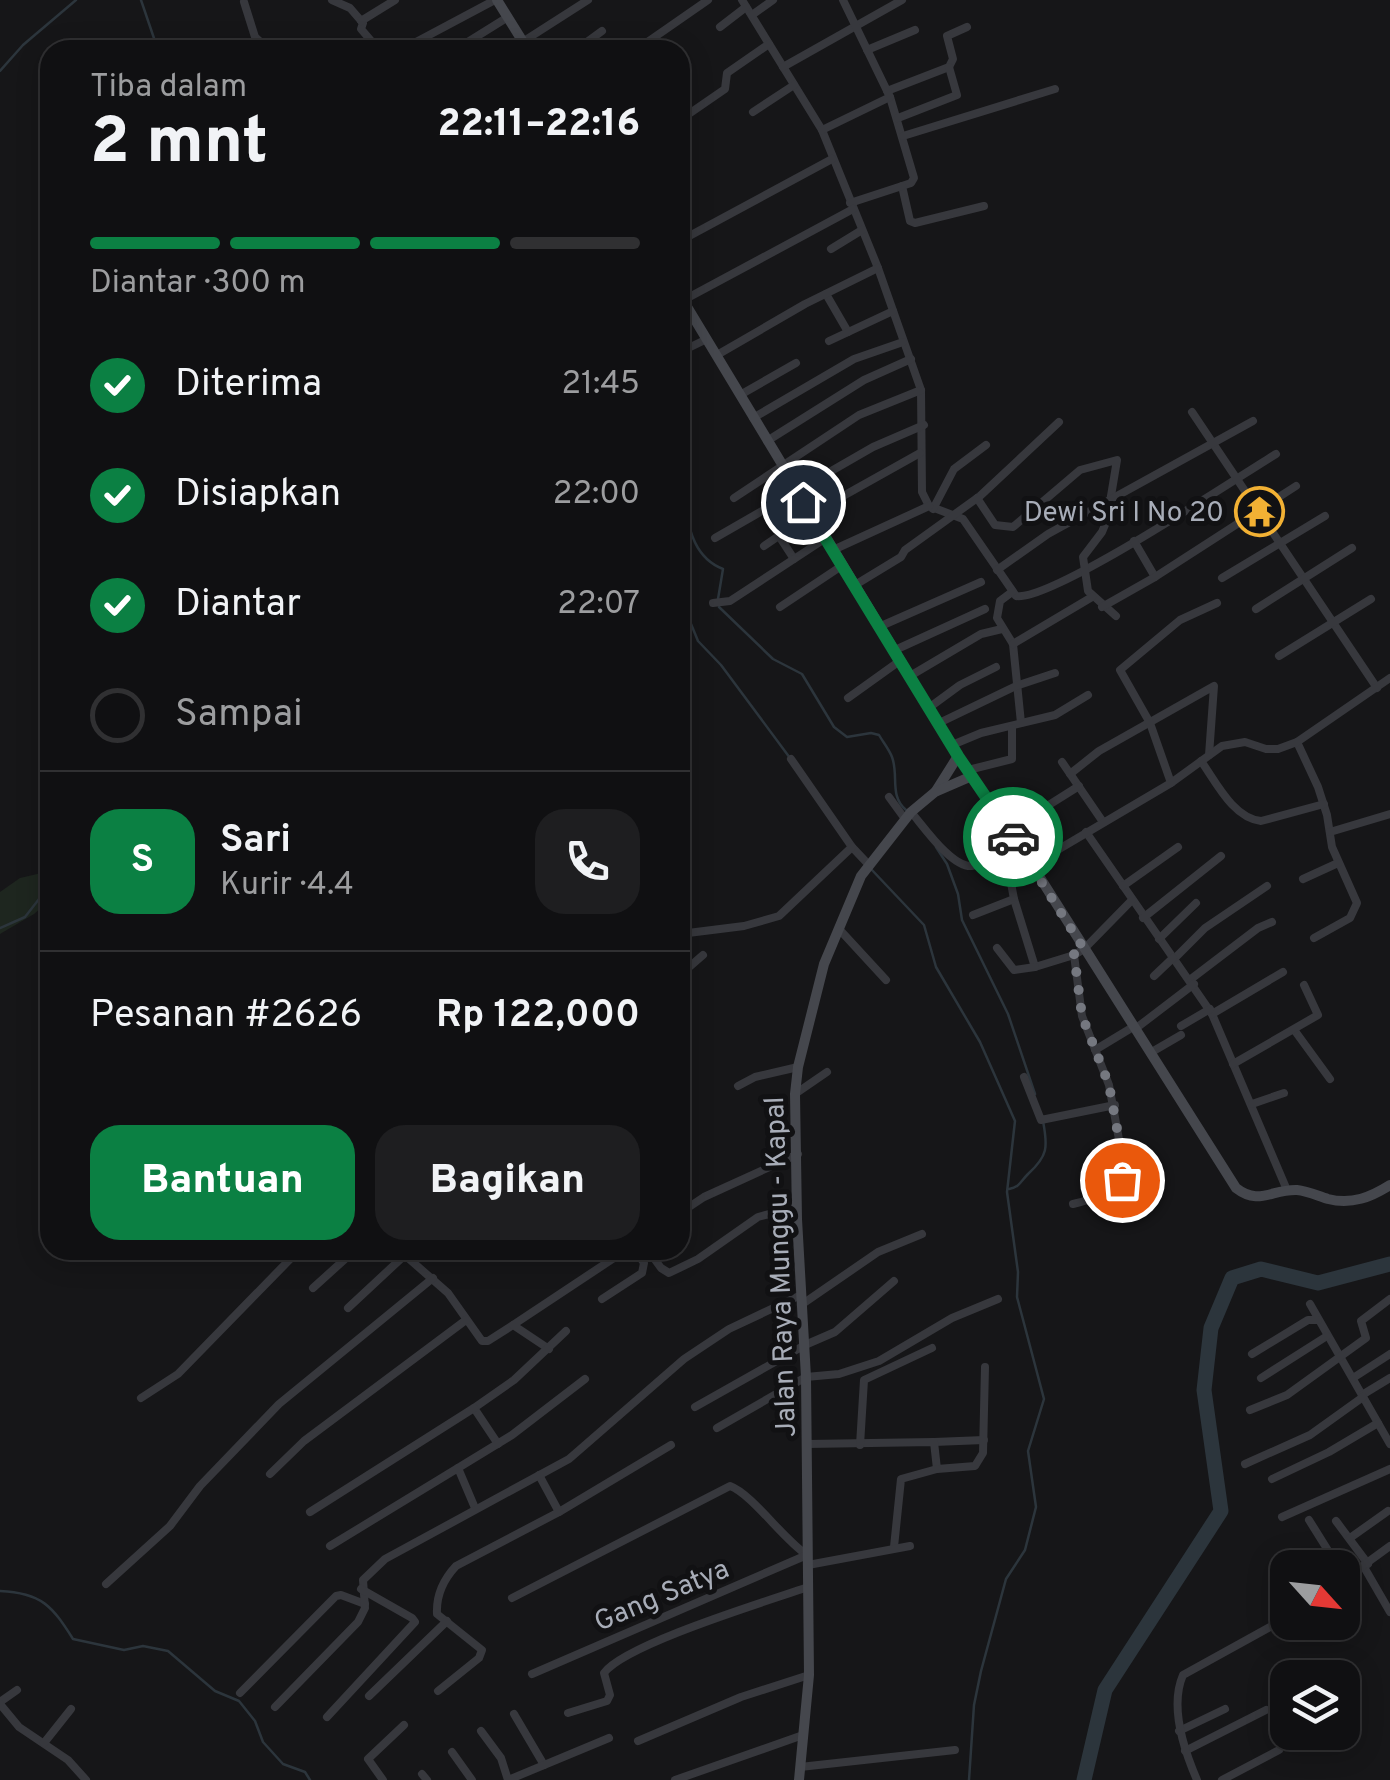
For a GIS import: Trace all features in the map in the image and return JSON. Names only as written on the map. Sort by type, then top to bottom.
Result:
[{"type":"street","points":[[332,0],[350,8],[362,20]]},
{"type":"street","points":[[368,40],[360,30],[362,20],[395,0]]},
{"type":"street","points":[[420,40],[496,0],[522,40]]},
{"type":"street","points":[[534,40],[588,0]]},
{"type":"street","points":[[650,40],[708,0]]},
{"type":"street","points":[[720,27],[747,7],[774,0]]},
{"type":"street","points":[[690,294],[852,206],[914,178],[898,118],[843,0]]},
{"type":"street","points":[[783,67],[902,0]]},
{"type":"street","points":[[244,2],[258,40]]},
{"type":"street","points":[[747,7],[822,130],[878,268],[921,390],[922,492],[931,508],[963,520],[1012,592],[1026,598],[1085,570],[1276,454]]},
{"type":"street","points":[[471,40],[508,17]]},
{"type":"street","points":[[822,130],[949,67],[953,60],[947,36],[967,27]]},
{"type":"street","points":[[867,50],[915,30]]},
{"type":"street","points":[[590,40],[602,31]]},
{"type":"street","points":[[690,113],[725,90],[727,73],[769,44]]},
{"type":"street","points":[[898,118],[957,95],[949,67]]},
{"type":"street","points":[[753,112],[794,85]]},
{"type":"street","points":[[903,136],[1056,89]]},
{"type":"street","points":[[690,236],[832,159]]},
{"type":"street","points":[[902,186],[914,224],[984,206]]},
{"type":"street","points":[[831,249],[862,230]]},
{"type":"street","points":[[717,355],[878,268]]},
{"type":"street","points":[[826,294],[848,332]]},
{"type":"street","points":[[829,341],[893,311]]},
{"type":"street","points":[[690,313],[955,751],[1032,865],[1079,952],[1134,1028],[1236,1188],[1255,1198],[1287,1190],[1352,1201],[1372,1196],[1390,1185]]},
{"type":"street","points":[[690,347],[706,339]]},
{"type":"street","points":[[753,418],[854,359],[904,342]]},
{"type":"street","points":[[767,441],[864,380],[910,359]]},
{"type":"street","points":[[740,395],[796,364]]},
{"type":"street","points":[[734,498],[869,409],[921,390]]},
{"type":"street","points":[[1192,412],[1377,688]]},
{"type":"street","points":[[997,570],[1048,534],[1253,421]]},
{"type":"street","points":[[855,586],[902,557],[905,550],[977,498],[1058,422]]},
{"type":"street","points":[[716,538],[873,447],[924,425]]},
{"type":"street","points":[[833,550],[931,508],[952,472],[986,444]]},
{"type":"street","points":[[764,546],[811,514],[920,453]]},
{"type":"street","points":[[977,498],[994,525],[1013,527],[1080,470],[1117,460],[1102,532],[1084,552],[1092,597],[1116,616]]},
{"type":"street","points":[[1102,607],[1156,577],[1296,486]]},
{"type":"street","points":[[1222,578],[1325,516]]},
{"type":"street","points":[[779,536],[794,559]]},
{"type":"street","points":[[714,602],[730,602],[826,538]]},
{"type":"street","points":[[1134,541],[1156,577]]},
{"type":"street","points":[[1256,609],[1352,548]]},
{"type":"street","points":[[780,606],[843,566]]},
{"type":"street","points":[[881,626],[980,582]]},
{"type":"street","points":[[970,773],[1012,759],[1016,686],[1012,644],[999,630],[998,608],[1012,592]]},
{"type":"street","points":[[1012,644],[1092,597]]},
{"type":"street","points":[[1279,656],[1371,598]]},
{"type":"street","points":[[1171,783],[1150,723],[1120,670],[1180,620],[1216,602]]},
{"type":"street","points":[[848,698],[898,655],[985,609]]},
{"type":"street","points":[[910,676],[982,634],[999,630]]},
{"type":"street","points":[[930,707],[960,685],[996,667]]},
{"type":"street","points":[[939,723],[1016,686],[1055,673]]},
{"type":"street","points":[[1032,865],[1171,783],[1222,746],[1237,743],[1278,749],[1297,742],[1390,678]]},
{"type":"street","points":[[1070,774],[1099,751],[1214,686],[1209,754]]},
{"type":"street","points":[[955,751],[981,733],[1055,715],[1088,695]]},
{"type":"street","points":[[1297,742],[1324,804],[1338,864],[1357,908],[1350,918],[1314,938]]},
{"type":"street","name":"Jalan Raya Munggu - Kapal","points":[[935,792],[955,751]]},
{"type":"street","points":[[792,759],[864,866]]},
{"type":"street","points":[[1201,761],[1232,804],[1252,820],[1324,804]]},
{"type":"street","points":[[1062,762],[1103,822]]},
{"type":"street","name":"Jalan Raya Munggu - Kapal","points":[[799,1780],[809,1675],[806,1377],[797,1207],[798,1068],[824,964],[864,866],[935,792],[970,773]]},
{"type":"street","points":[[1009,830],[1078,786]]},
{"type":"street","points":[[889,797],[956,860],[972,866],[1000,854],[1007,862],[1035,967]]},
{"type":"street","points":[[1330,832],[1390,814]]},
{"type":"street","points":[[1086,832],[1211,1012],[1287,1190]]},
{"type":"street","points":[[1123,886],[1178,846]]},
{"type":"street","points":[[690,933],[744,926],[779,916],[852,847]]},
{"type":"street","points":[[1007,862],[1024,854]]},
{"type":"street","points":[[1143,918],[1221,856]]},
{"type":"street","points":[[1303,879],[1338,864]]},
{"type":"street","points":[[1154,976],[1205,928],[1267,886]]},
{"type":"street","points":[[973,914],[1014,899]]},
{"type":"street","points":[[997,948],[1014,970],[1079,952],[1132,900]]},
{"type":"street","points":[[1159,939],[1196,903]]},
{"type":"street","points":[[1095,1050],[1134,1028],[1258,928],[1272,922]]},
{"type":"street","points":[[839,929],[886,980]]},
{"type":"street","points":[[1073,1204],[1092,1200],[1124,1178],[1115,1105],[1078,998],[1079,952]]},
{"type":"street","points":[[690,967],[703,956]]},
{"type":"street","points":[[1150,1053],[1181,1030],[1284,972]]},
{"type":"street","points":[[1233,1064],[1319,1014],[1304,985]]},
{"type":"street","points":[[1294,1031],[1330,1079]]},
{"type":"street","points":[[738,1086],[755,1077],[798,1068]]},
{"type":"street","points":[[795,1094],[827,1072]]},
{"type":"street","points":[[1024,1077],[1044,1120],[1115,1105]]},
{"type":"street","points":[[1252,1104],[1284,1093]]},
{"type":"street","points":[[690,1206],[798,1154]]},
{"type":"street","points":[[656,1260],[664,1271],[677,1270],[758,1217],[797,1207]]},
{"type":"street","points":[[275,1707],[358,1622],[365,1604],[362,1590],[366,1575],[384,1558],[584,1447],[684,1359],[729,1329],[801,1300],[878,1252],[922,1234]]},
{"type":"street","points":[[142,1398],[178,1374],[289,1260]]},
{"type":"street","points":[[313,1288],[344,1260]]},
{"type":"street","points":[[348,1308],[394,1260]]},
{"type":"street","points":[[415,1260],[448,1293],[485,1341],[611,1260]]},
{"type":"street","points":[[602,1299],[642,1273],[641,1260]]},
{"type":"street","points":[[106,1584],[170,1526],[218,1466],[279,1404],[432,1278]]},
{"type":"street","points":[[695,1407],[835,1332],[894,1282]]},
{"type":"street","points":[[1250,1410],[1287,1395],[1367,1337],[1360,1320],[1390,1298]]},
{"type":"street","points":[[717,1428],[806,1377],[839,1374],[879,1361],[952,1318],[998,1299]]},
{"type":"street","points":[[1310,1304],[1390,1444]]},
{"type":"street","points":[[270,1474],[304,1441],[466,1320]]},
{"type":"street","points":[[1252,1354],[1308,1320],[1318,1320]]},
{"type":"street","points":[[512,1325],[549,1349]]},
{"type":"street","points":[[310,1512],[474,1408],[566,1331]]},
{"type":"street","points":[[1261,1378],[1327,1336]]},
{"type":"street","points":[[860,1445],[864,1380],[932,1348]]},
{"type":"street","points":[[1353,1378],[1390,1354]]},
{"type":"street","points":[[894,1547],[902,1479],[936,1469],[978,1464],[984,1440],[984,1366]]},
{"type":"street","points":[[1245,1464],[1310,1435],[1390,1378]]},
{"type":"street","points":[[330,1546],[498,1444],[585,1379]]},
{"type":"street","points":[[474,1408],[498,1444]]},
{"type":"street","points":[[1272,1479],[1330,1452],[1378,1423]]},
{"type":"street","points":[[807,1444],[984,1440]]},
{"type":"street","points":[[934,1442],[936,1469]]},
{"type":"street","points":[[438,1691],[482,1654],[474,1640],[437,1614],[438,1595],[456,1566],[671,1445]]},
{"type":"street","points":[[458,1468],[475,1508]]},
{"type":"street","points":[[1282,1517],[1390,1470]]},
{"type":"street","points":[[539,1475],[558,1512]]},
{"type":"street","points":[[512,1598],[724,1487],[737,1488],[808,1560]]},
{"type":"street","points":[[1350,1538],[1388,1511]]},
{"type":"street","points":[[1309,1520],[1327,1550]]},
{"type":"street","points":[[1336,1521],[1350,1538],[1390,1612]]},
{"type":"street","name":"Gang Satya","points":[[532,1674],[808,1560],[910,1546]]},
{"type":"street","points":[[1360,1568],[1390,1546]]},
{"type":"street","points":[[568,1713],[609,1698],[604,1673],[619,1660],[688,1628],[808,1587]]},
{"type":"street","points":[[327,1717],[415,1622],[362,1590]]},
{"type":"street","points":[[240,1693],[336,1596],[365,1604]]},
{"type":"street","points":[[369,1696],[448,1622]]},
{"type":"street","points":[[1197,1780],[1179,1731],[1180,1683],[1185,1672],[1270,1627]]},
{"type":"street","points":[[638,1741],[740,1697],[809,1675]]},
{"type":"street","points":[[17,1690],[0,1703],[20,1728],[68,1760],[86,1780]]},
{"type":"street","points":[[44,1743],[70,1709]]},
{"type":"street","points":[[1179,1731],[1225,1709]]},
{"type":"street","points":[[1185,1751],[1266,1710]]},
{"type":"street","points":[[514,1714],[544,1765]]},
{"type":"street","points":[[383,1780],[368,1759],[404,1725]]},
{"type":"street","points":[[481,1731],[501,1758],[508,1780],[609,1738]]},
{"type":"street","points":[[675,1780],[803,1735]]},
{"type":"street","points":[[800,1767],[955,1750]]},
{"type":"street","points":[[1222,1780],[1279,1750]]},
{"type":"street","points":[[452,1752],[472,1780]]},
{"type":"shaded area","points":[[40,873],[40,909],[0,934],[0,892],[20,878]]},
{"type":"waterway","points":[[0,71],[23,45],[76,0]]},
{"type":"waterway","points":[[141,0],[155,40]]},
{"type":"waterway","points":[[690,528],[703,555],[723,569],[718,599]]},
{"type":"waterway","points":[[719,607],[773,659],[802,674],[834,727],[847,737],[879,735],[892,757],[896,792],[906,810]]},
{"type":"waterway","points":[[690,621],[698,641],[721,665],[790,758]]},
{"type":"waterway","points":[[936,847],[958,894],[962,920],[1008,1014],[1035,1094]]},
{"type":"waterway","points":[[871,869],[924,925],[936,967],[980,1042],[1015,1121],[1007,1192],[1018,1272],[1017,1297],[1044,1399],[1028,1451],[1036,1507],[1025,1550],[1006,1579],[981,1671],[974,1705],[969,1780]]},
{"type":"waterway","points":[[0,928],[25,917],[40,898]]},
{"type":"waterway","points":[[1009,1189],[1020,1184],[1043,1156],[1043,1121]]},
{"type":"waterway","points":[[1084,1780],[1105,1690],[1221,1511],[1204,1390],[1211,1328],[1232,1278],[1261,1269],[1318,1283],[1390,1264]]},
{"type":"waterway","points":[[0,1591],[44,1603],[73,1639],[124,1650],[143,1646],[168,1651],[215,1691],[239,1701],[255,1721],[263,1742],[283,1764],[305,1772],[310,1780]]},
{"type":"way so far","points":[[1013,837],[1084,949],[1074,954],[1078,998],[1115,1105],[1125,1172],[1122,1180]]},
{"type":"place","name":"Dewi Sri I No 20","points":[[1259,511]]},
{"type":"route","points":[[803,502],[958,756],[1013,837]]}]
